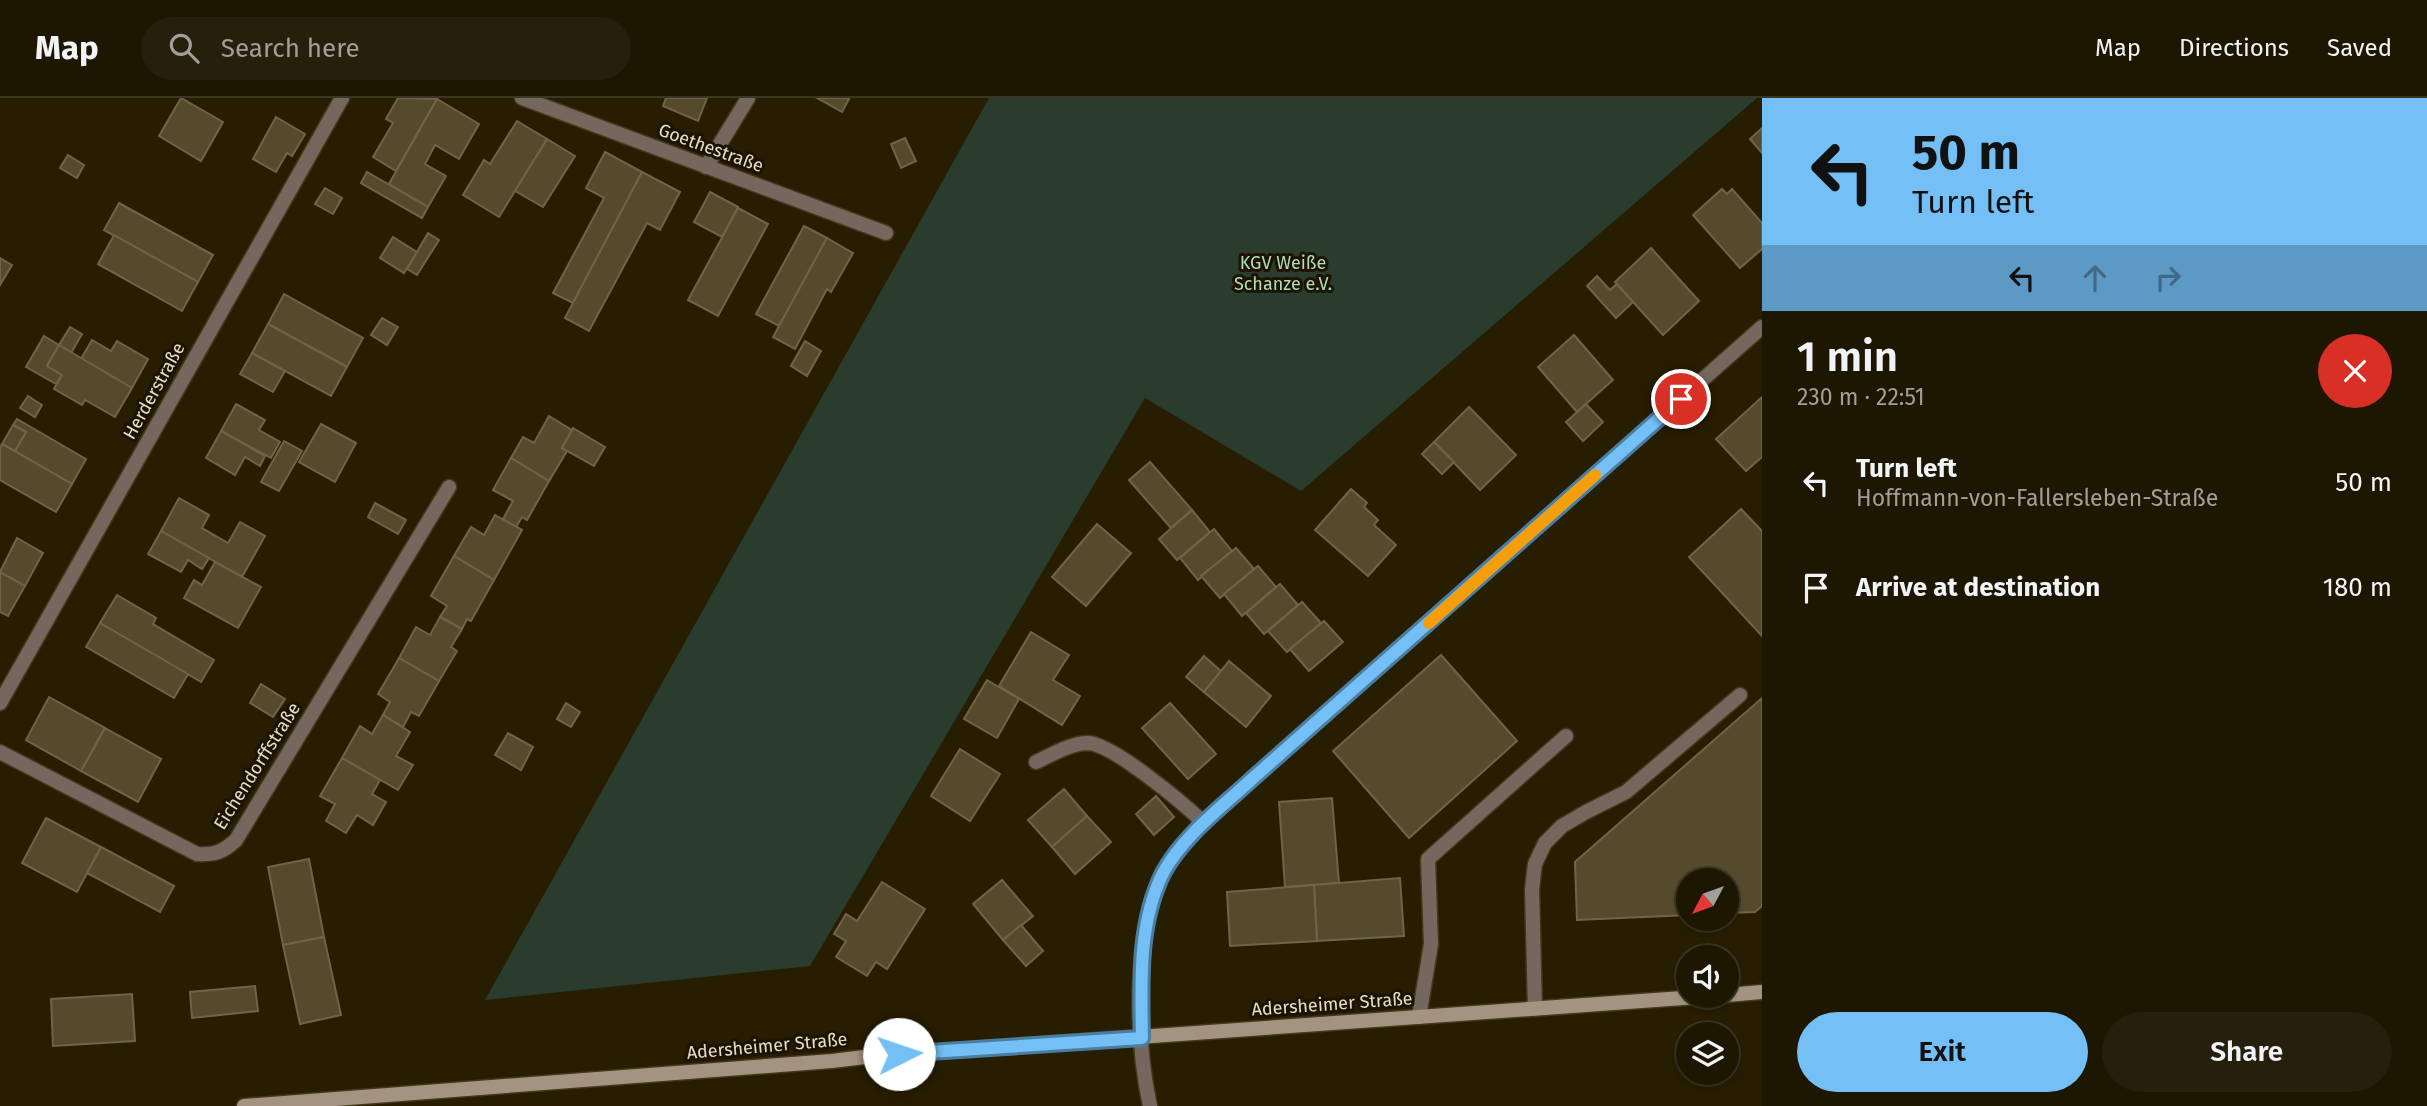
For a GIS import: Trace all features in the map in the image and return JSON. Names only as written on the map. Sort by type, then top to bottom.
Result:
[{"type":"main road","points":[[1739,994],[1762,992]]},
{"type":"main road","name":"Adersheimer Straße","points":[[244,1106],[873,1056],[1676,999]]},
{"type":"street","name":"Herderstraße","points":[[0,704],[342,98]]},
{"type":"street","name":"Goethestraße","points":[[522,98],[886,233]]},
{"type":"street","points":[[706,167],[748,98]]},
{"type":"street","points":[[1150,1106],[1142,1038],[1142,952],[1152,900],[1164,871],[1204,823],[1762,327]]},
{"type":"street","name":"Eichendorffstraße","points":[[0,752],[197,854],[213,855],[223,851],[236,840],[449,487]]},
{"type":"street","points":[[1535,1009],[1532,889],[1535,864],[1545,843],[1570,821],[1626,792],[1740,695]]},
{"type":"street","points":[[1419,1017],[1430,944],[1428,859],[1566,737]]},
{"type":"street","points":[[1036,762],[1073,746],[1087,743],[1098,746],[1116,754],[1204,823]]},
{"type":"green space","name":"KGV Weiße Schanze e.V.","points":[[989,98],[1757,98],[1301,491],[1145,398],[810,966],[485,1000]]},
{"type":"building","points":[[181,98],[223,122],[201,161],[159,136]]},
{"type":"building","points":[[398,98],[437,99],[396,171],[373,157],[393,123],[386,119]]},
{"type":"building","points":[[666,98],[707,98],[698,121],[663,106]]},
{"type":"building","points":[[817,98],[846,98],[849,99],[842,112]]},
{"type":"building","points":[[437,99],[479,124],[459,159],[435,145],[425,164],[446,176],[428,207],[389,184]]},
{"type":"building","points":[[276,117],[305,134],[292,156],[287,153],[276,172],[253,159]]},
{"type":"building","points":[[517,121],[547,139],[499,217],[463,195],[484,160],[490,164]]},
{"type":"building","points":[[1762,128],[1762,153],[1750,139]]},
{"type":"building","points":[[905,138],[916,161],[901,168],[891,144]]},
{"type":"building","points":[[547,139],[575,156],[543,207],[515,191]]},
{"type":"building","points":[[605,152],[642,172],[573,303],[553,293],[604,198],[586,188]]},
{"type":"building","points":[[68,155],[84,165],[77,178],[60,168]]},
{"type":"building","points":[[367,172],[428,207],[422,218],[361,183]]},
{"type":"building","points":[[642,172],[680,192],[660,230],[647,223],[589,331],[565,318]]},
{"type":"building","points":[[325,188],[342,198],[333,214],[315,204]]},
{"type":"building","points":[[1722,189],[1727,194],[1732,189],[1762,223],[1762,249],[1740,268],[1693,215]]},
{"type":"building","points":[[710,192],[738,207],[722,237],[694,222]]},
{"type":"building","points":[[119,203],[213,255],[198,282],[104,230]]},
{"type":"building","points":[[738,208],[768,224],[718,316],[688,300]]},
{"type":"building","points":[[804,226],[827,238],[779,326],[756,314]]},
{"type":"building","points":[[428,233],[439,240],[417,275],[407,269]]},
{"type":"building","points":[[114,235],[198,282],[182,311],[98,264]]},
{"type":"building","points":[[393,237],[417,252],[404,273],[380,258]]},
{"type":"building","points":[[827,238],[853,253],[831,292],[827,289],[795,349],[773,337]]},
{"type":"building","points":[[1651,248],[1699,301],[1663,335],[1615,282]]},
{"type":"building","points":[[0,258],[12,265],[0,285]]},
{"type":"building","points":[[1597,276],[1610,290],[1617,284],[1633,302],[1616,318],[1587,286]]},
{"type":"building","points":[[284,294],[363,338],[347,367],[268,324]]},
{"type":"building","points":[[382,318],[398,327],[387,345],[371,335]]},
{"type":"building","points":[[268,324],[347,367],[331,396],[252,353]]},
{"type":"building","points":[[70,327],[82,334],[71,353],[59,345]]},
{"type":"building","points":[[1574,335],[1613,380],[1577,412],[1538,367]]},
{"type":"building","points":[[44,336],[59,345],[47,366],[62,375],[56,384],[26,367]]},
{"type":"building","points":[[92,340],[111,351],[117,341],[148,359],[132,388],[81,359]]},
{"type":"building","points":[[805,341],[821,351],[807,376],[791,366]]},
{"type":"building","points":[[59,345],[132,388],[115,417],[85,400],[82,405],[54,389],[62,375],[47,366]]},
{"type":"building","points":[[252,353],[285,371],[273,392],[240,374]]},
{"type":"building","points":[[28,396],[42,405],[35,417],[20,408]]},
{"type":"building","points":[[1762,397],[1762,457],[1746,471],[1716,439]]},
{"type":"building","points":[[236,404],[265,420],[259,430],[280,442],[271,458],[221,431]]},
{"type":"building","points":[[1586,404],[1603,422],[1583,441],[1566,422]]},
{"type":"building","points":[[1469,407],[1516,455],[1480,490],[1434,442]]},
{"type":"building","points":[[549,416],[572,430],[562,448],[567,451],[549,481],[511,458],[523,437],[534,443]]},
{"type":"building","points":[[17,419],[86,459],[72,484],[15,451],[26,432],[13,425]]},
{"type":"building","points":[[321,424],[356,443],[335,482],[299,462]]},
{"type":"building","points":[[13,425],[26,432],[15,451],[2,444]]},
{"type":"building","points":[[573,428],[605,447],[594,466],[562,448]]},
{"type":"building","points":[[221,431],[265,456],[260,466],[245,457],[235,475],[206,458]]},
{"type":"building","points":[[284,441],[302,451],[279,491],[261,482]]},
{"type":"building","points":[[1434,442],[1454,462],[1442,474],[1422,454]]},
{"type":"building","points":[[2,444],[72,484],[56,512],[0,480]]},
{"type":"building","points":[[511,458],[549,481],[527,520],[522,517],[516,527],[503,519],[513,501],[493,490]]},
{"type":"building","points":[[1150,462],[1192,510],[1171,528],[1129,480]]},
{"type":"building","points":[[1351,489],[1367,503],[1364,507],[1378,520],[1374,525],[1396,545],[1368,576],[1315,530]]},
{"type":"building","points":[[179,498],[209,515],[202,528],[228,543],[240,522],[265,536],[242,577],[161,531]]},
{"type":"building","points":[[375,503],[406,520],[398,534],[368,517]]},
{"type":"building","points":[[1741,509],[1762,531],[1762,636],[1689,557]]},
{"type":"building","points":[[1192,510],[1210,532],[1177,560],[1159,539]]},
{"type":"building","points":[[495,515],[522,530],[494,580],[454,556],[471,527],[484,535]]},
{"type":"building","points":[[1097,524],[1131,553],[1086,606],[1052,577]]},
{"type":"building","points":[[1214,529],[1232,551],[1198,580],[1180,558]]},
{"type":"building","points":[[161,531],[209,558],[202,569],[188,560],[181,572],[148,554]]},
{"type":"building","points":[[17,538],[43,553],[25,586],[0,572]]},
{"type":"building","points":[[1236,548],[1254,569],[1220,598],[1201,576]]},
{"type":"building","points":[[454,556],[494,580],[471,621],[467,619],[462,629],[440,617],[447,606],[431,596]]},
{"type":"building","points":[[215,562],[261,587],[238,628],[184,598],[194,580],[202,585]]},
{"type":"building","points":[[1258,566],[1276,587],[1242,616],[1224,594]]},
{"type":"building","points":[[0,572],[25,586],[8,616],[0,612]]},
{"type":"building","points":[[1280,584],[1298,605],[1264,634],[1246,613]]},
{"type":"building","points":[[117,595],[156,618],[153,624],[214,660],[201,682],[100,623]]},
{"type":"building","points":[[1302,602],[1321,623],[1287,652],[1268,631]]},
{"type":"building","points":[[440,617],[462,629],[451,647],[457,651],[439,681],[399,658],[416,627],[430,635]]},
{"type":"building","points":[[1324,621],[1343,642],[1309,671],[1290,649]]},
{"type":"building","points":[[100,623],[188,674],[174,698],[86,647]]},
{"type":"building","points":[[1031,632],[1069,655],[1053,680],[1080,696],[1062,725],[999,686]]},
{"type":"building","points":[[1441,655],[1517,741],[1409,838],[1333,751]]},
{"type":"building","points":[[1204,656],[1221,671],[1204,692],[1186,677]]},
{"type":"building","points":[[399,658],[439,681],[419,716],[411,712],[403,727],[383,715],[390,702],[378,694]]},
{"type":"building","points":[[1229,661],[1271,696],[1246,727],[1204,692]]},
{"type":"building","points":[[987,680],[1019,699],[997,738],[964,719]]},
{"type":"building","points":[[261,684],[285,699],[273,717],[250,703]]},
{"type":"building","points":[[49,697],[105,728],[81,771],[26,740]]},
{"type":"building","points":[[1762,698],[1762,906],[1755,912],[1740,913],[1740,868],[1676,868],[1676,916],[1577,920],[1575,862]]},
{"type":"building","points":[[566,703],[580,712],[571,727],[557,719]]},
{"type":"building","points":[[1170,703],[1216,754],[1188,779],[1142,728]]},
{"type":"building","points":[[383,715],[410,732],[396,756],[413,765],[398,790],[342,758],[360,726],[372,734]]},
{"type":"building","points":[[105,728],[161,759],[138,802],[81,771]]},
{"type":"building","points":[[508,733],[533,747],[521,770],[495,755]]},
{"type":"building","points":[[960,749],[1000,774],[970,821],[931,796]]},
{"type":"building","points":[[342,758],[380,780],[372,794],[386,802],[373,825],[357,815],[346,833],[326,821],[335,804],[320,796]]},
{"type":"building","points":[[1064,789],[1087,816],[1052,847],[1028,820]]},
{"type":"building","points":[[1156,796],[1174,817],[1154,835],[1136,814]]},
{"type":"building","points":[[1332,798],[1339,883],[1285,887],[1279,802]]},
{"type":"building","points":[[1087,816],[1111,842],[1075,874],[1052,847]]},
{"type":"building","points":[[46,818],[101,847],[77,892],[22,863]]},
{"type":"building","points":[[101,847],[174,886],[160,912],[87,873]]},
{"type":"building","points":[[309,859],[324,937],[283,945],[268,867]]},
{"type":"building","points":[[1400,878],[1404,936],[1317,941],[1314,885]]},
{"type":"building","points":[[1002,880],[1033,916],[1003,940],[973,904]]},
{"type":"building","points":[[882,882],[925,909],[887,969],[876,962],[867,976],[836,957],[846,941],[834,934],[846,914],[857,921]]},
{"type":"building","points":[[1314,885],[1317,941],[1230,946],[1227,892]]},
{"type":"building","points":[[1021,925],[1043,951],[1026,966],[1003,940]]},
{"type":"building","points":[[324,937],[341,1015],[300,1024],[283,945]]},
{"type":"building","points":[[255,986],[258,1011],[192,1018],[190,992]]},
{"type":"building","points":[[132,994],[135,1041],[53,1046],[51,999]]},
{"type":"slow traffic","points":[[1429,623],[1595,475]]},
{"type":"route","points":[[899,1054],[1142,1038],[1142,952],[1152,900],[1164,871],[1184,845],[1252,779],[1681,399]]}]
